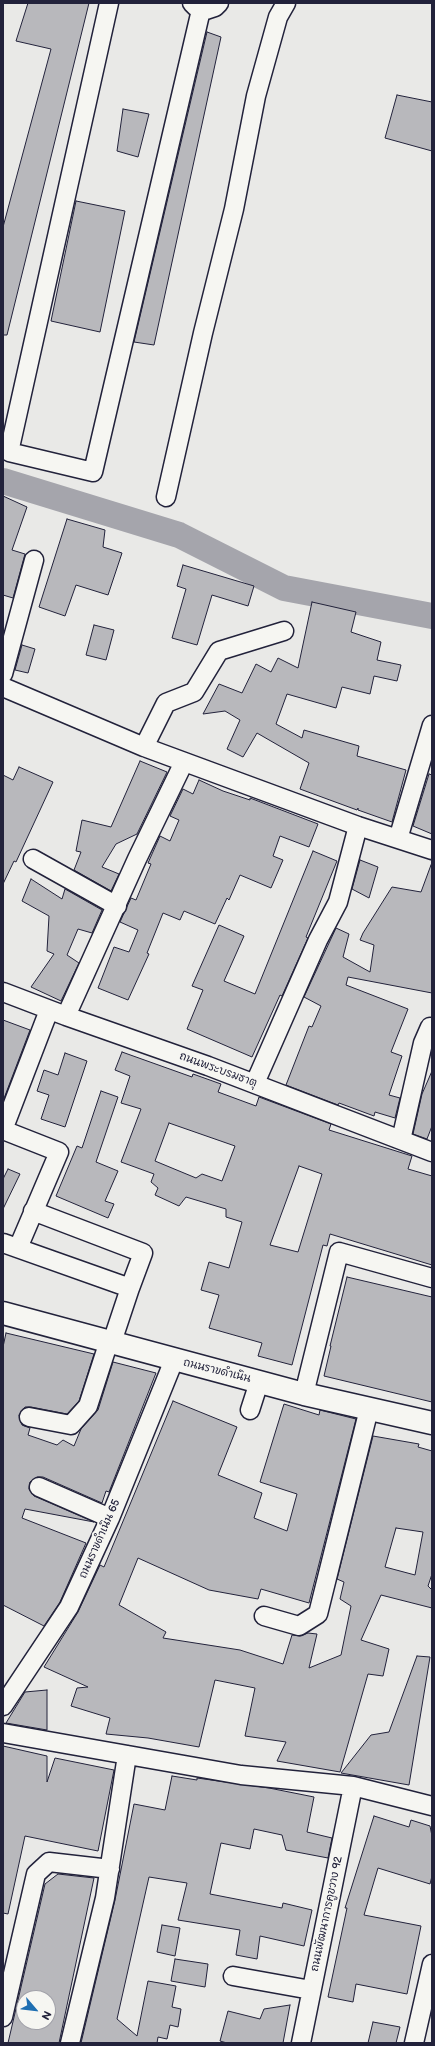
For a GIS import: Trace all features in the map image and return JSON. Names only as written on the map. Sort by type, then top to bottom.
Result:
[{"type":"main road","name":"ถนนราขดำเนิน","points":[[3,1313],[304,1394],[432,1423]]},
{"type":"street","points":[[109,3],[9,452],[93,472],[196,6],[210,10],[219,3]]},
{"type":"street","points":[[166,497],[203,333],[234,209],[256,96],[278,17],[286,3]]},
{"type":"street","points":[[3,674],[34,560]]},
{"type":"street","points":[[144,747],[166,703],[194,692],[219,651],[284,631]]},
{"type":"street","points":[[3,687],[144,747],[358,826],[432,850]]},
{"type":"street","points":[[398,839],[432,725]]},
{"type":"street","points":[[130,1288],[10,1246],[33,1211],[59,1152],[3,1130],[58,1013],[117,906],[184,762]]},
{"type":"street","points":[[255,1084],[318,940],[338,902],[358,826]]},
{"type":"street","points":[[33,859],[117,906]]},
{"type":"street","name":"ถนนพระบรมธาตุ","points":[[3,992],[255,1084],[432,1152]]},
{"type":"street","points":[[400,1140],[423,1043],[430,1027]]},
{"type":"street","points":[[29,1417],[71,1425],[88,1406],[143,1253],[33,1211]]},
{"type":"street","points":[[304,1394],[339,1252],[432,1278]]},
{"type":"street","name":"ถนนราขดำเนิน 65","points":[[3,1706],[69,1607],[110,1518],[174,1360]]},
{"type":"street","points":[[250,1410],[259,1382]]},
{"type":"street","points":[[264,1616],[299,1626],[318,1614],[369,1409]]},
{"type":"street","points":[[39,1487],[110,1518]]},
{"type":"street","points":[[3,1733],[241,1775],[354,1786],[432,1806]]},
{"type":"street","points":[[70,2043],[105,1898],[127,1754]]},
{"type":"street","name":"ถนนพัฒนาการคูขวาง 92","points":[[301,2043],[354,1786]]},
{"type":"street","points":[[3,2017],[36,1874],[49,1862],[110,1869]]},
{"type":"street","points":[[414,2043],[432,1964]]},
{"type":"street","points":[[233,1976],[311,1990]]},
{"type":"building","points":[[28,3],[89,3],[7,335],[3,335],[3,227],[51,49],[16,41]]},
{"type":"building","points":[[207,32],[221,37],[154,345],[134,342]]},
{"type":"building","points":[[397,95],[432,102],[432,151],[385,138]]},
{"type":"building","points":[[123,109],[149,114],[138,157],[117,151]]},
{"type":"building","points":[[76,201],[125,211],[100,332],[51,321]]},
{"type":"building","points":[[3,496],[27,507],[12,550],[25,554],[13,598],[3,595]]},
{"type":"building","points":[[67,519],[105,530],[103,547],[122,553],[108,595],[76,585],[65,616],[39,607]]},
{"type":"building","points":[[183,565],[254,586],[248,606],[212,595],[197,645],[172,638],[186,589],[177,586]]},
{"type":"building","points":[[312,602],[356,612],[351,632],[381,642],[377,660],[401,665],[397,681],[374,676],[370,694],[342,687],[336,708],[287,694],[276,724],[302,738],[304,730],[359,746],[357,756],[406,770],[392,822],[358,810],[358,808],[357,810],[300,789],[309,763],[257,733],[243,757],[227,749],[240,720],[225,711],[203,714],[219,684],[242,693],[256,664],[271,672],[278,658],[298,668]]},
{"type":"building","points":[[94,625],[114,630],[106,660],[86,655]]},
{"type":"building","points":[[22,645],[35,649],[28,673],[15,670]]},
{"type":"building","points":[[140,761],[167,772],[137,834],[116,844],[102,867],[119,874],[111,891],[74,870],[81,852],[76,851],[82,820],[111,827]]},
{"type":"building","points":[[19,767],[53,782],[16,862],[14,861],[3,884],[3,775],[13,780]]},
{"type":"building","points":[[429,774],[432,775],[432,834],[413,826]]},
{"type":"building","points":[[199,780],[223,791],[250,800],[250,798],[318,824],[309,847],[280,836],[273,856],[283,860],[271,888],[240,875],[229,900],[227,898],[215,924],[184,911],[180,920],[163,913],[147,953],[149,954],[128,1000],[98,988],[114,947],[129,952],[138,930],[120,922],[131,898],[136,900],[151,864],[148,863],[160,836],[170,841],[179,820],[170,816],[183,789],[193,794]]},
{"type":"building","points":[[313,851],[337,861],[306,937],[308,938],[252,1057],[187,1029],[203,990],[192,986],[219,925],[244,936],[224,981],[255,994]]},
{"type":"building","points":[[360,860],[378,867],[369,898],[352,889]]},
{"type":"building","points":[[431,865],[432,993],[348,977],[346,985],[408,1009],[391,1052],[402,1056],[389,1095],[400,1098],[395,1118],[375,1112],[374,1116],[339,1103],[338,1105],[286,1085],[309,1026],[312,1027],[321,1006],[304,997],[336,928],[349,934],[343,957],[370,972],[374,945],[360,940],[363,933],[392,887],[421,892]]},
{"type":"building","points":[[31,879],[62,899],[65,889],[102,910],[92,933],[78,929],[67,955],[79,963],[61,1001],[31,987],[54,954],[47,951],[49,916],[22,901]]},
{"type":"building","points":[[3,1020],[30,1030],[3,1101]]},
{"type":"building","points":[[122,1052],[192,1077],[193,1074],[221,1084],[218,1092],[256,1106],[259,1097],[331,1124],[329,1130],[412,1156],[408,1169],[432,1176],[432,1265],[330,1234],[327,1246],[323,1245],[292,1365],[258,1356],[262,1343],[209,1328],[219,1295],[201,1290],[209,1262],[229,1268],[242,1222],[226,1217],[226,1209],[186,1197],[179,1206],[155,1195],[158,1188],[151,1182],[154,1174],[121,1162],[141,1109],[121,1103],[130,1076],[115,1070]],"holes":[[[169,1123],[235,1146],[222,1181],[202,1174],[196,1178],[155,1161]],[[299,1166],[322,1174],[298,1252],[270,1245]]]},
{"type":"building","points":[[65,1053],[87,1061],[65,1127],[41,1119],[49,1095],[37,1091],[44,1070],[58,1075]]},
{"type":"building","points":[[432,1071],[432,1126],[427,1139],[413,1134],[422,1094]]},
{"type":"building","points":[[101,1091],[118,1097],[96,1162],[118,1171],[105,1201],[114,1204],[108,1218],[56,1196],[77,1146],[82,1148]]},
{"type":"building","points":[[8,1169],[20,1174],[3,1209],[3,1179]]},
{"type":"building","points":[[347,1277],[432,1297],[432,1402],[324,1376]]},
{"type":"building","points":[[6,1333],[94,1354],[79,1401],[67,1414],[25,1407],[19,1415],[22,1425],[30,1428],[28,1435],[57,1445],[63,1440],[74,1446],[81,1429],[98,1410],[113,1362],[156,1373],[109,1492],[106,1491],[102,1503],[43,1477],[37,1477],[30,1482],[29,1489],[34,1496],[94,1522],[25,1509],[22,1518],[86,1543],[60,1602],[44,1626],[3,1605],[3,1347]]},
{"type":"building","points":[[173,1401],[237,1427],[218,1475],[262,1493],[254,1518],[287,1531],[297,1494],[260,1482],[284,1404],[319,1415],[320,1410],[356,1419],[309,1603],[261,1589],[258,1599],[209,1590],[138,1558],[119,1605],[166,1632],[163,1638],[240,1650],[283,1664],[292,1635],[300,1636],[308,1633],[317,1634],[309,1668],[341,1655],[351,1606],[340,1599],[344,1582],[337,1579],[373,1436],[419,1444],[418,1447],[432,1451],[432,1574],[428,1586],[432,1590],[432,1608],[381,1595],[361,1640],[389,1649],[383,1676],[368,1674],[340,1772],[277,1761],[286,1742],[245,1736],[255,1688],[215,1680],[199,1747],[148,1738],[106,1734],[110,1718],[71,1706],[77,1688],[88,1687],[44,1667],[78,1612],[100,1565],[104,1567]],"holes":[[[396,1528],[423,1532],[415,1575],[385,1567]]]},
{"type":"building","points":[[417,1656],[430,1657],[409,1785],[341,1773],[371,1735],[389,1732]]},
{"type":"building","points":[[47,1690],[47,1730],[6,1723],[25,1692]]},
{"type":"building","points":[[3,1746],[47,1756],[47,1782],[55,1758],[114,1770],[98,1851],[25,1836],[8,1914],[3,1913]]},
{"type":"building","points":[[172,1776],[269,1788],[314,1797],[307,1832],[332,1838],[328,1858],[286,1850],[282,1835],[254,1829],[250,1849],[221,1843],[210,1894],[282,1908],[283,1903],[312,1910],[304,1946],[260,1936],[257,1959],[236,1955],[240,1930],[178,1920],[187,1883],[149,1877],[117,2019],[137,2036],[148,1981],[176,1986],[172,2007],[181,2009],[178,2027],[170,2025],[167,2039],[158,2037],[157,2043],[81,2043],[115,1900],[134,1804],[165,1810]]},
{"type":"building","points":[[374,1816],[409,1827],[411,1820],[430,1826],[432,1836],[432,1876],[430,1884],[378,1868],[364,1915],[421,1926],[407,1994],[356,1984],[353,2002],[328,1997],[347,1908],[345,1908]]},
{"type":"building","points":[[58,1874],[94,1878],[59,2043],[8,2043],[16,2009],[16,2030],[56,2030],[56,1990],[20,1990],[45,1884]]},
{"type":"building","points":[[162,1925],[180,1928],[175,1956],[157,1952]]},
{"type":"building","points":[[175,1959],[208,1964],[205,1987],[171,1981]]},
{"type":"building","points":[[290,2005],[283,2043],[227,2043],[220,2041],[228,2011],[260,2019],[264,2009]]},
{"type":"building","points":[[373,2022],[400,2027],[396,2043],[368,2043]]},
{"type":"waterway","points":[[3,481],[179,535],[284,588],[432,616]]}]
